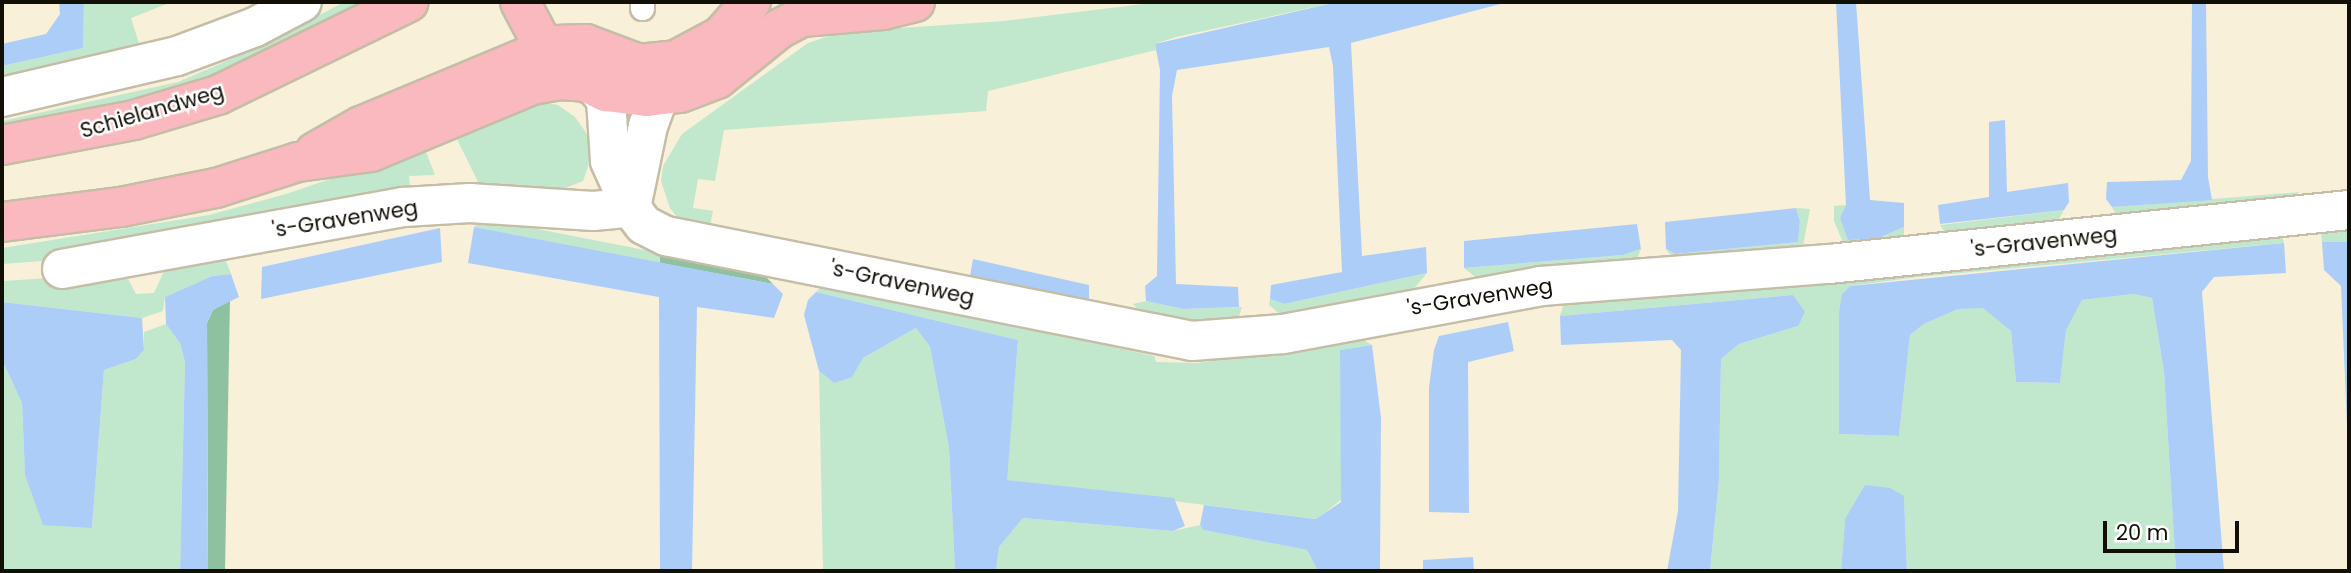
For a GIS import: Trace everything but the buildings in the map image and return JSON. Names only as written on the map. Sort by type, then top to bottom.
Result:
[{"type":"main road","name":"Schielandweg","points":[[2,145],[134,120],[218,95],[409,2]]},
{"type":"main road","points":[[520,2],[545,49],[591,85],[617,95],[659,96],[705,86],[802,17],[883,10],[915,2]]},
{"type":"main road","points":[[298,162],[361,126],[545,49],[566,43],[586,44],[648,65],[691,55],[721,36],[751,3]]},
{"type":"main road","points":[[659,96],[691,55]]},
{"type":"main road","points":[[2,222],[121,207],[202,191],[298,162],[371,152],[540,83],[591,85]]},
{"type":"street","points":[[2,97],[177,56],[255,27],[302,2]]},
{"type":"street","name":"'s-Gravenweg","points":[[591,85],[606,100],[610,161],[631,208],[644,225],[666,236],[1192,341],[1283,334],[1541,286],[1829,264],[2349,210]]},
{"type":"street","points":[[631,208],[650,115],[659,96]]},
{"type":"street","name":"'s-Gravenweg","points":[[62,269],[404,206],[470,203],[593,211],[631,208]]},
{"type":"green space","points":[[84,2],[172,2],[131,18],[141,50],[2,81],[2,66],[83,48]]},
{"type":"green space","points":[[344,2],[369,2],[186,89],[2,132],[2,121],[178,82],[257,48]]},
{"type":"green space","points":[[1160,2],[1337,2],[1176,37],[1155,44],[1156,50],[988,91],[986,111],[724,130],[715,181],[698,179],[693,208],[713,211],[710,226],[680,221],[670,208],[661,181],[663,166],[682,134],[808,43],[841,32],[1004,21]]},
{"type":"green space","points":[[540,102],[558,105],[575,117],[587,134],[591,158],[583,181],[563,189],[488,188],[479,184],[454,133]]},
{"type":"green space","points":[[424,147],[435,175],[409,176],[410,188],[69,259],[2,264],[2,248],[209,215],[286,194]]},
{"type":"green space","points":[[2299,192],[2288,203],[2117,217],[2112,207]]},
{"type":"green space","points":[[1846,205],[1840,218],[1879,238],[1904,227],[1904,239],[1844,245],[1834,221],[1834,206]]},
{"type":"green space","points":[[1796,208],[1810,209],[1802,251],[1676,263],[1666,249],[1675,254],[1798,242],[1800,221]]},
{"type":"green space","points":[[2064,210],[2057,223],[1947,235],[1940,225]]},
{"type":"green space","points":[[486,219],[660,253],[660,263],[474,227]]},
{"type":"green space","points":[[2349,229],[2349,242],[2322,242],[2321,233]]},
{"type":"green space","points":[[2282,235],[2284,243],[1918,277],[1850,286],[1842,294],[1839,434],[1899,436],[1910,335],[1924,324],[1958,309],[1983,307],[2011,331],[2016,382],[2060,383],[2066,329],[2082,300],[2134,294],[2152,298],[2164,372],[2176,571],[1907,571],[1904,496],[1845,519],[1841,571],[1710,571],[1719,480],[1721,359],[1739,344],[1798,326],[1793,295],[1560,316],[1564,303]]},
{"type":"green space","points":[[1641,249],[1634,266],[1478,279],[1464,268],[1623,255]]},
{"type":"green space","points":[[660,253],[761,272],[773,284],[660,263]]},
{"type":"green space","points":[[225,258],[231,274],[212,276],[165,297],[163,311],[142,318],[2,302],[2,281],[118,274],[128,279],[136,294],[154,293],[165,269]]},
{"type":"green space","points":[[1427,273],[1411,292],[1283,317],[1269,305],[1270,299],[1284,304]]},
{"type":"green space","points":[[825,283],[1154,356],[1156,362],[1198,363],[1357,336],[1372,345],[1340,350],[1343,498],[1317,519],[1006,480],[1018,340],[816,292]]},
{"type":"green space","points":[[230,299],[225,571],[208,571],[207,323],[213,310]]},
{"type":"green space","points":[[1146,301],[1183,309],[1242,307],[1238,319],[1176,319],[1143,314],[1133,304]]},
{"type":"green space","points":[[166,324],[180,343],[185,362],[180,571],[2,571],[2,360],[22,403],[25,474],[92,528],[104,370],[136,359],[144,350],[144,332]]},
{"type":"green space","points":[[916,328],[930,347],[949,448],[955,571],[823,571],[819,371],[834,383],[863,358]]},
{"type":"green space","points":[[1023,518],[1173,531],[1200,525],[1205,530],[1307,550],[1318,571],[996,571],[999,547]]},
{"type":"water","points":[[59,2],[84,2],[83,48],[2,66],[2,44],[46,34],[60,14]]},
{"type":"water","points":[[1337,2],[1508,2],[1351,43],[1362,256],[1426,247],[1427,273],[1284,304],[1270,299],[1271,285],[1342,272],[1333,66],[1329,47],[1177,70],[1172,96],[1176,284],[1238,287],[1239,307],[1183,309],[1146,301],[1145,286],[1157,276],[1160,70],[1155,44]]},
{"type":"water","points":[[1836,2],[1856,2],[1870,200],[1904,203],[1904,227],[1879,238],[1848,240],[1840,218],[1846,205]]},
{"type":"water","points":[[2192,2],[2206,2],[2208,177],[2212,200],[2112,207],[2106,199],[2107,182],[2181,180],[2191,161]]},
{"type":"water","points":[[2005,120],[2007,192],[2068,183],[2069,202],[2064,210],[1940,224],[1938,205],[1989,197],[1989,122]]},
{"type":"water","points":[[1796,208],[1800,221],[1798,242],[1675,254],[1666,249],[1665,222]]},
{"type":"water","points":[[1637,224],[1641,249],[1623,255],[1464,268],[1464,241]]},
{"type":"water","points":[[474,227],[773,284],[783,294],[774,318],[697,307],[692,571],[660,571],[659,297],[468,263]]},
{"type":"water","points":[[440,228],[442,262],[261,299],[262,267]]},
{"type":"water","points":[[2322,242],[2349,242],[2349,472],[2341,286],[2324,270]]},
{"type":"water","points":[[2284,243],[2286,273],[2214,277],[2202,292],[2224,571],[2176,571],[2164,372],[2152,298],[2134,294],[2082,300],[2066,330],[2060,383],[2016,382],[2011,331],[1983,308],[1958,309],[1924,324],[1910,335],[1899,436],[1839,434],[1839,313],[1842,294],[1850,286]]},
{"type":"water","points":[[973,259],[1089,285],[1089,301],[970,276]]},
{"type":"water","points":[[231,274],[239,297],[213,310],[207,323],[208,571],[180,571],[185,362],[180,343],[166,324],[165,297],[212,276]]},
{"type":"water","points":[[816,292],[1018,340],[1007,480],[1174,498],[1185,526],[1173,531],[1023,518],[999,547],[996,571],[955,571],[949,448],[930,347],[916,328],[863,358],[852,377],[834,383],[819,371],[804,315],[808,300]]},
{"type":"water","points":[[1793,295],[1805,312],[1798,326],[1739,344],[1721,359],[1719,480],[1710,571],[1667,571],[1678,511],[1681,350],[1672,340],[1561,345],[1560,316]]},
{"type":"water","points":[[2,302],[142,318],[144,350],[136,359],[104,370],[92,528],[43,525],[25,475],[22,403],[2,360]]},
{"type":"water","points":[[1508,322],[1514,351],[1468,362],[1469,513],[1429,512],[1429,387],[1434,350],[1439,336]]},
{"type":"water","points":[[1372,345],[1381,418],[1380,571],[1318,571],[1307,550],[1204,530],[1200,525],[1204,505],[1316,519],[1341,502],[1340,350]]},
{"type":"water","points":[[1865,485],[1890,488],[1904,496],[1907,571],[1841,571],[1845,519]]},
{"type":"water","points":[[1473,557],[1474,571],[1423,571],[1423,560]]}]
